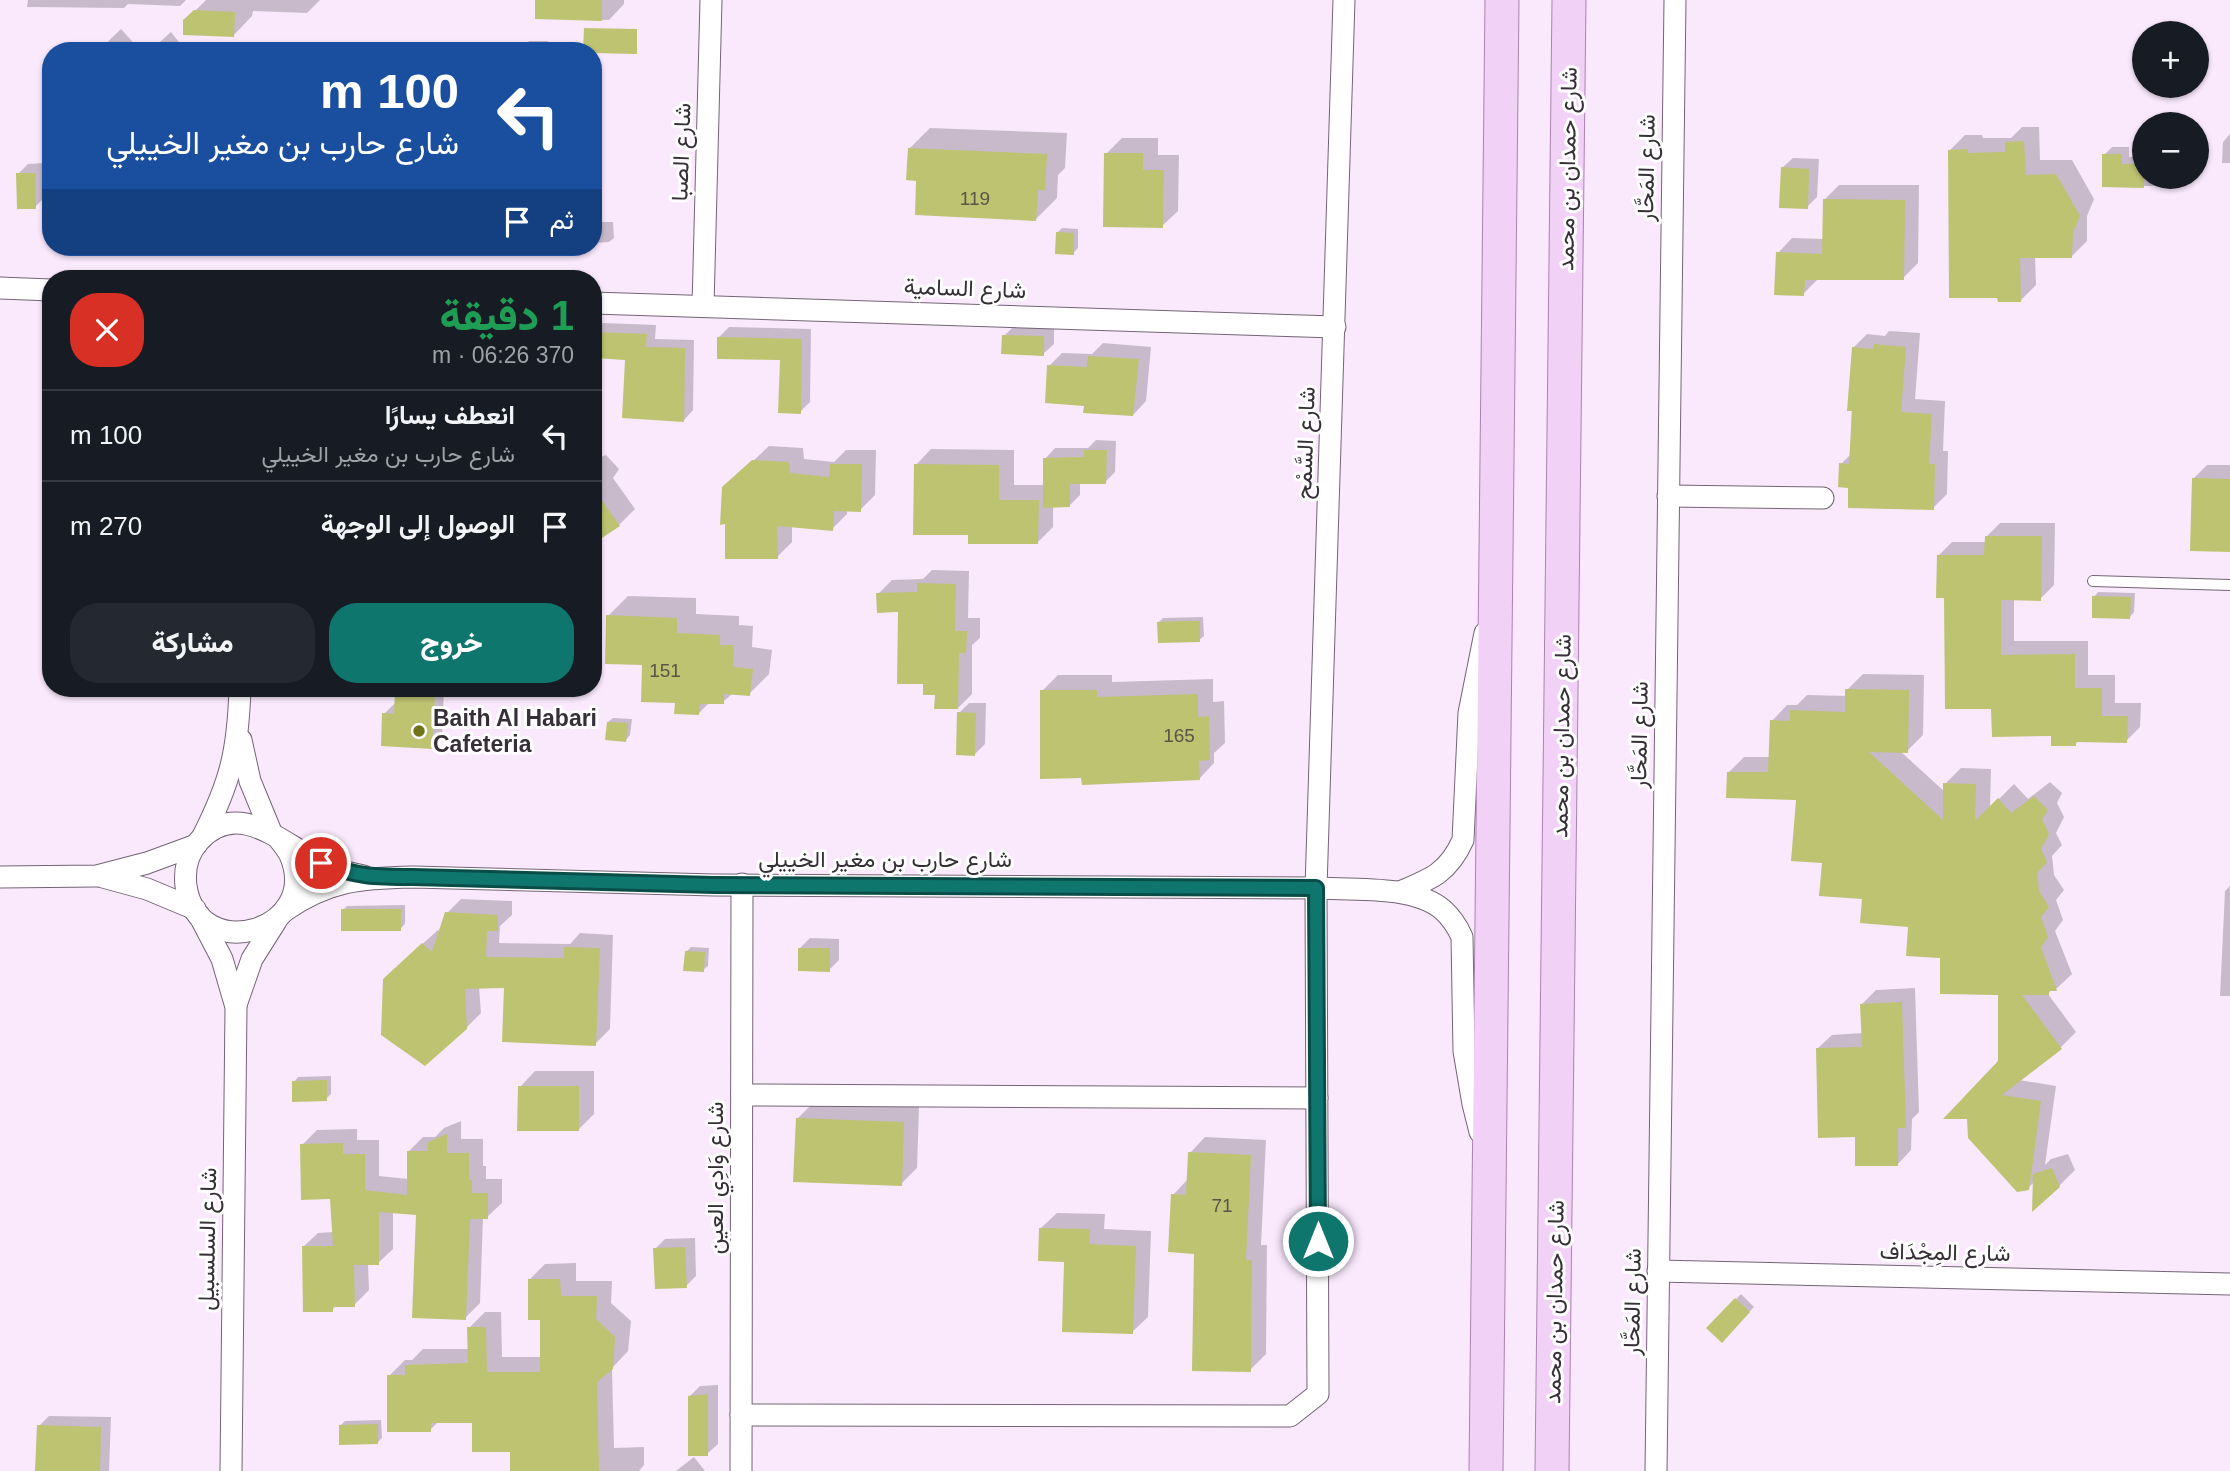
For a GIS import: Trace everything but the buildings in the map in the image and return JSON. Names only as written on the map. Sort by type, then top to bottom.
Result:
[{"type":"main road","points":[[1486,1471],[1502,0]]},
{"type":"main road","name":"شارع حمدان بن محمد","points":[[1552,1471],[1569,0]]},
{"type":"street","name":"شارع الصبا","points":[[703,306],[711,0]]},
{"type":"street","name":"شارع السَّمْح","points":[[741,1415],[1290,1416],[1318,1394],[1316,888],[1344,0]]},
{"type":"street","name":"شارع المَحَّار","points":[[1656,1471],[1675,0]]},
{"type":"street","points":[[0,288],[42,290]]},
{"type":"street","name":"شارع السامية","points":[[602,303],[1335,327]]},
{"type":"street","points":[[1668,496],[1823,498]]},
{"type":"street","name":"شارع حارب بن مغير الخييلي","points":[[1400,892],[1441,873],[1455,858],[1463,840],[1469,713],[1480,653],[1496,594]]},
{"type":"street","points":[[197,912],[187,894],[185,877],[188,860],[227,785],[235,757],[240,697]]},
{"type":"street","points":[[97,876],[148,889],[197,912],[213,926],[230,932],[247,933],[264,927],[281,914],[293,893],[295,873],[290,854],[274,835],[250,781],[239,728]]},
{"type":"street","points":[[0,877],[97,876],[147,863],[199,841],[214,829],[228,824],[257,825],[274,835]]},
{"type":"street","name":"شارع حارب بن مغير الخييلي","points":[[274,835],[321,863],[369,877],[742,884],[1316,888],[1400,892],[1442,908],[1454,921],[1462,937],[1466,1064],[1473,1104],[1488,1154]]},
{"type":"street","name":"شارع حارب بن مغير الخييلي","points":[[281,914],[303,898],[324,889],[369,877]]},
{"type":"street","name":"شارع وَادِي العين","points":[[741,1471],[742,884]]},
{"type":"street","name":"شارع السلسبيل","points":[[197,912],[222,959],[236,1007],[231,1471]]},
{"type":"street","name":"شارع السلسبيل","points":[[236,1007],[252,959],[281,914]]},
{"type":"street","points":[[742,1095],[1317,1098]]},
{"type":"street","name":"شارع المِجْدَاف","points":[[1658,1271],[2230,1284]]},
{"type":"lane","points":[[2093,581],[2230,585]]},
{"type":"place","name":"Baith Al Habari Cafeteria","points":[[419,731]]},
{"type":"route","points":[[321,863],[369,877],[714,885],[1316,888],[1318,1241]]}]
